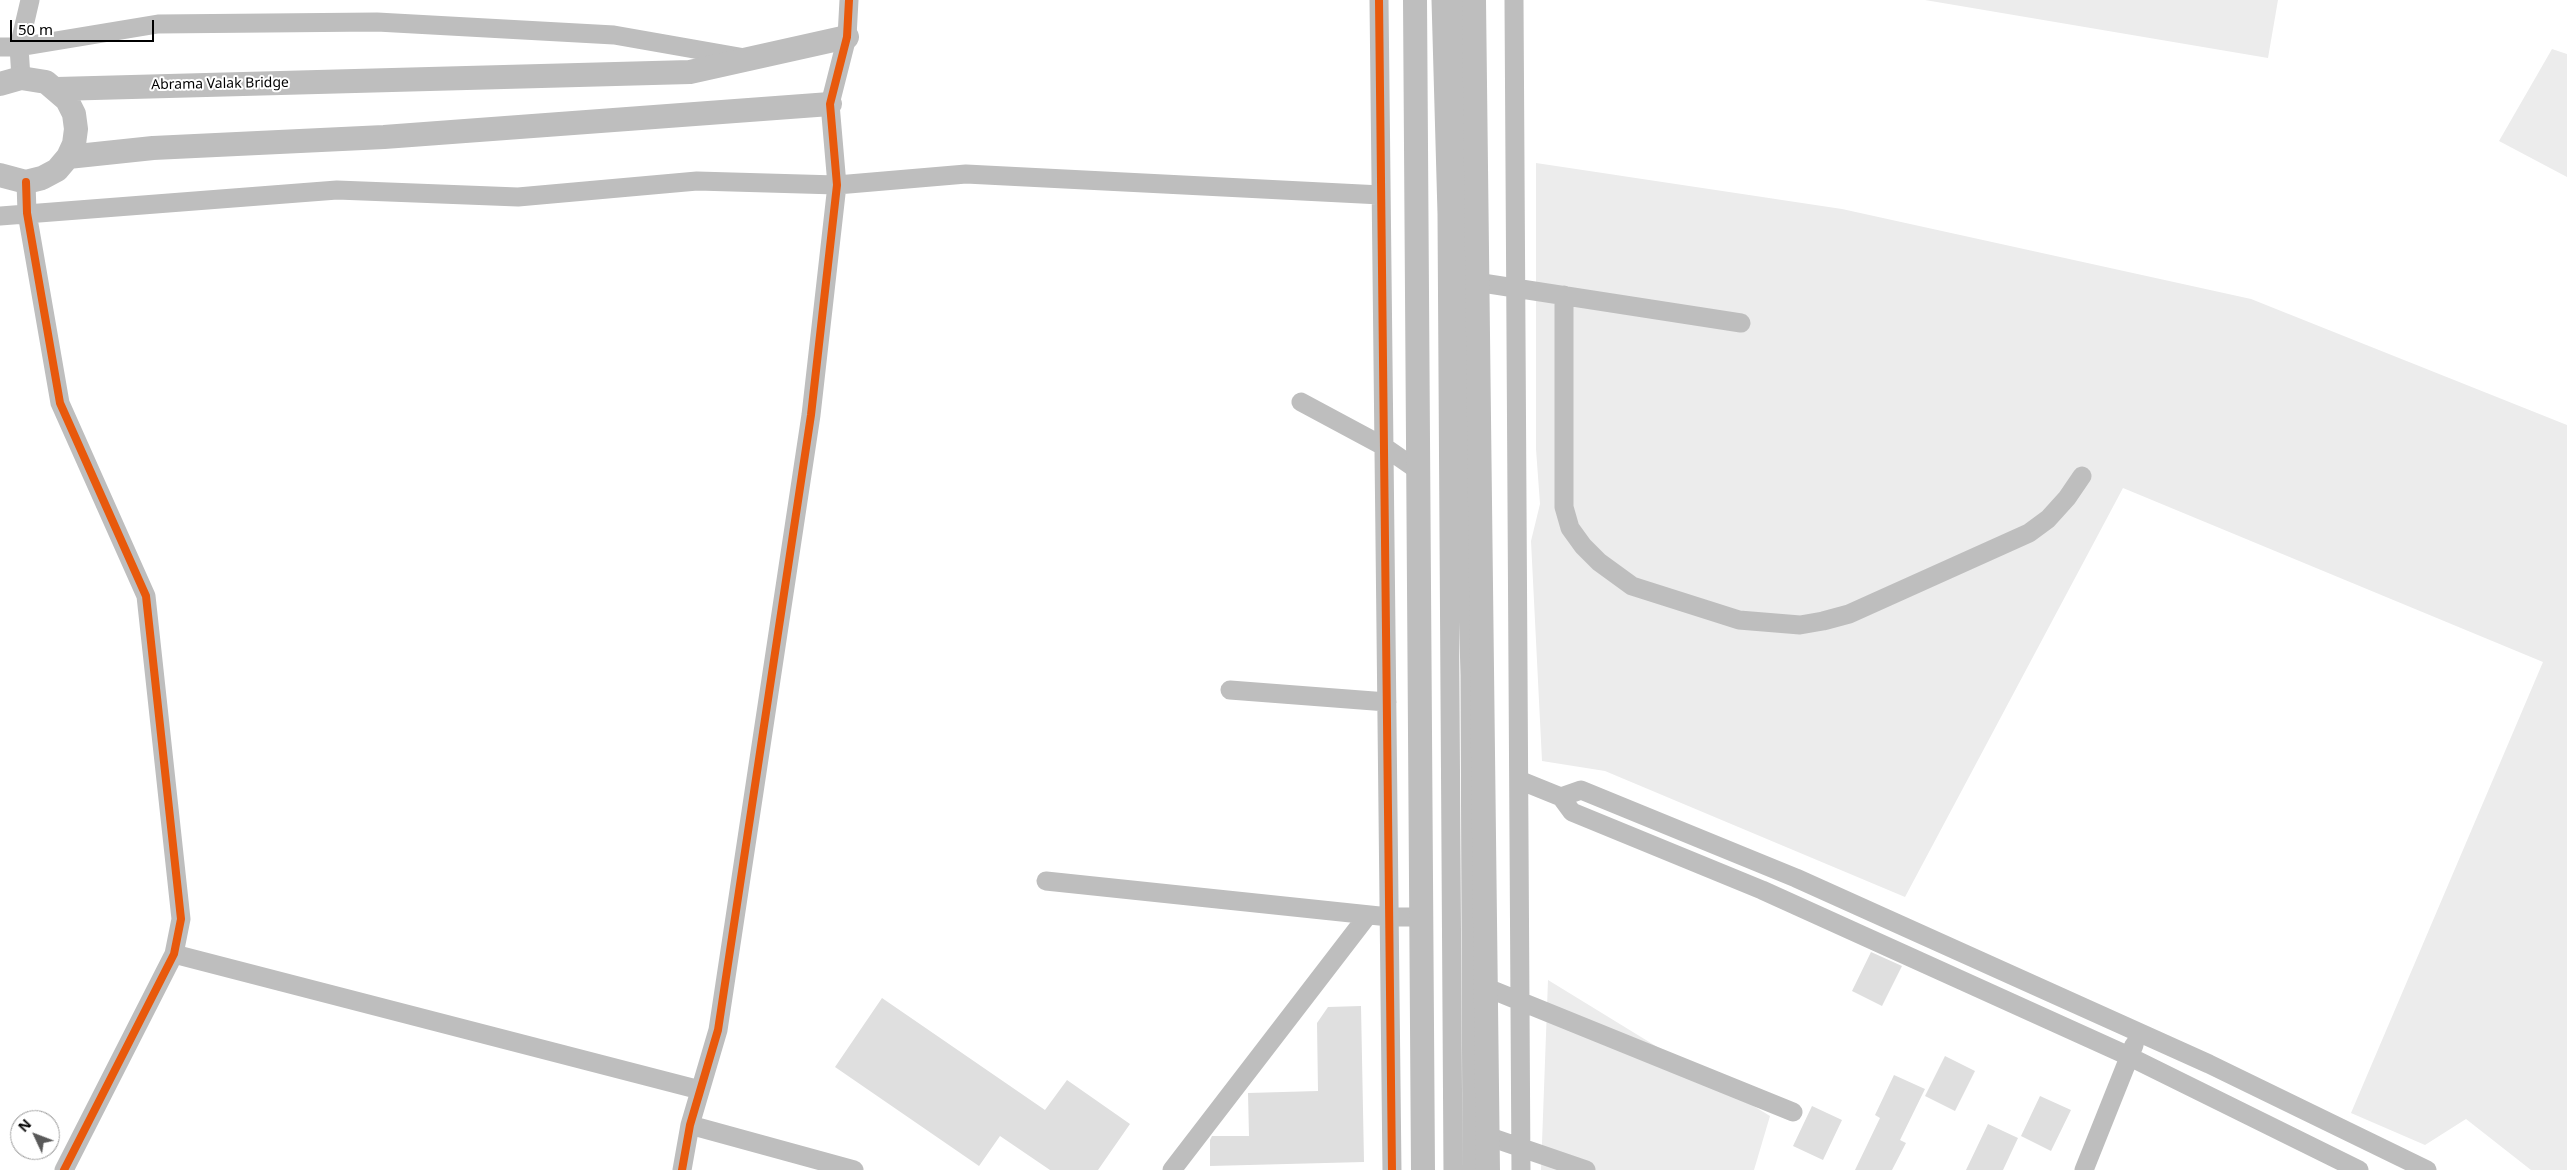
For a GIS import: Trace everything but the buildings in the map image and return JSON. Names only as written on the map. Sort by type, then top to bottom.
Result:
[{"type":"main road","points":[[1415,0],[1423,1170]]},
{"type":"main road","points":[[1474,0],[1488,1170]]},
{"type":"main road","name":"Abrama Valak Bridge","points":[[57,89],[690,72],[847,37]]},
{"type":"main road","points":[[0,175],[26,182],[42,178],[57,170],[68,158],[74,144],[76,129],[74,114],[68,100],[57,89],[40,80],[10,81]]},
{"type":"main road","points":[[68,158],[153,148],[384,137],[830,104]]},
{"type":"street","points":[[10,81],[30,0]]},
{"type":"street","points":[[682,1170],[690,1125],[718,1030],[811,415],[837,185],[830,104],[847,37],[849,0]]},
{"type":"street","points":[[1379,0],[1392,1170]]},
{"type":"street","points":[[1441,0],[1447,214],[1453,1170]]},
{"type":"street","points":[[1460,0],[1470,675],[1472,1170]]},
{"type":"street","points":[[1514,0],[1521,1170]]},
{"type":"street","points":[[0,46],[19,47],[158,24],[378,22],[614,35],[751,59]]},
{"type":"street","points":[[0,216],[27,212],[337,190],[518,197],[697,181],[837,185],[966,174],[1381,195]]},
{"type":"street","points":[[26,182],[27,212],[60,403],[146,596],[181,919],[174,954],[64,1170]]},
{"type":"street","points":[[1476,282],[1564,294],[1741,323]]},
{"type":"street","points":[[1564,294],[1564,507],[1570,528],[1583,546],[1599,562],[1632,586],[1739,620],[1800,625],[1823,621],[1849,614],[2029,533],[2048,519],[2082,476]]},
{"type":"street","points":[[1301,402],[1383,446],[1419,471]]},
{"type":"street","points":[[1230,690],[1387,702]]},
{"type":"street","points":[[1518,780],[1561,797],[1572,812],[1762,890],[2129,1057],[2359,1170]]},
{"type":"street","points":[[1561,797],[1582,790],[1796,878],[2139,1032],[2427,1170]]},
{"type":"street","points":[[1046,881],[1368,915],[1422,917]]},
{"type":"street","points":[[1172,1170],[1368,915]]},
{"type":"street","points":[[174,954],[700,1090]]},
{"type":"street","points":[[1486,987],[1793,1112]]},
{"type":"street","points":[[2084,1170],[2139,1032]]},
{"type":"street","points":[[690,1125],[854,1170]]},
{"type":"street","points":[[1487,1136],[1586,1170]]},
{"type":"shaded area","points":[[1925,0],[2278,0],[2268,58]]},
{"type":"shaded area","points":[[2552,49],[2567,54],[2567,177],[2499,141]]},
{"type":"shaded area","points":[[1536,163],[1842,209],[2251,299],[2567,425],[2567,1170],[2531,1170],[2466,1119],[2425,1145],[2351,1113],[2543,662],[2123,488],[1905,897],[1605,771],[1542,761],[1531,541],[1540,504],[1536,449]]},
{"type":"shaded area","points":[[1548,980],[1770,1116],[1754,1170],[1541,1170]]},
{"type":"cycle path","points":[[682,1170],[690,1125],[718,1030],[811,415],[837,185],[830,104],[847,37],[849,0]]},
{"type":"cycle path","points":[[1379,0],[1392,1170]]},
{"type":"cycle path","points":[[26,182],[27,213],[60,403],[146,596],[181,919],[174,954],[64,1170]]}]
